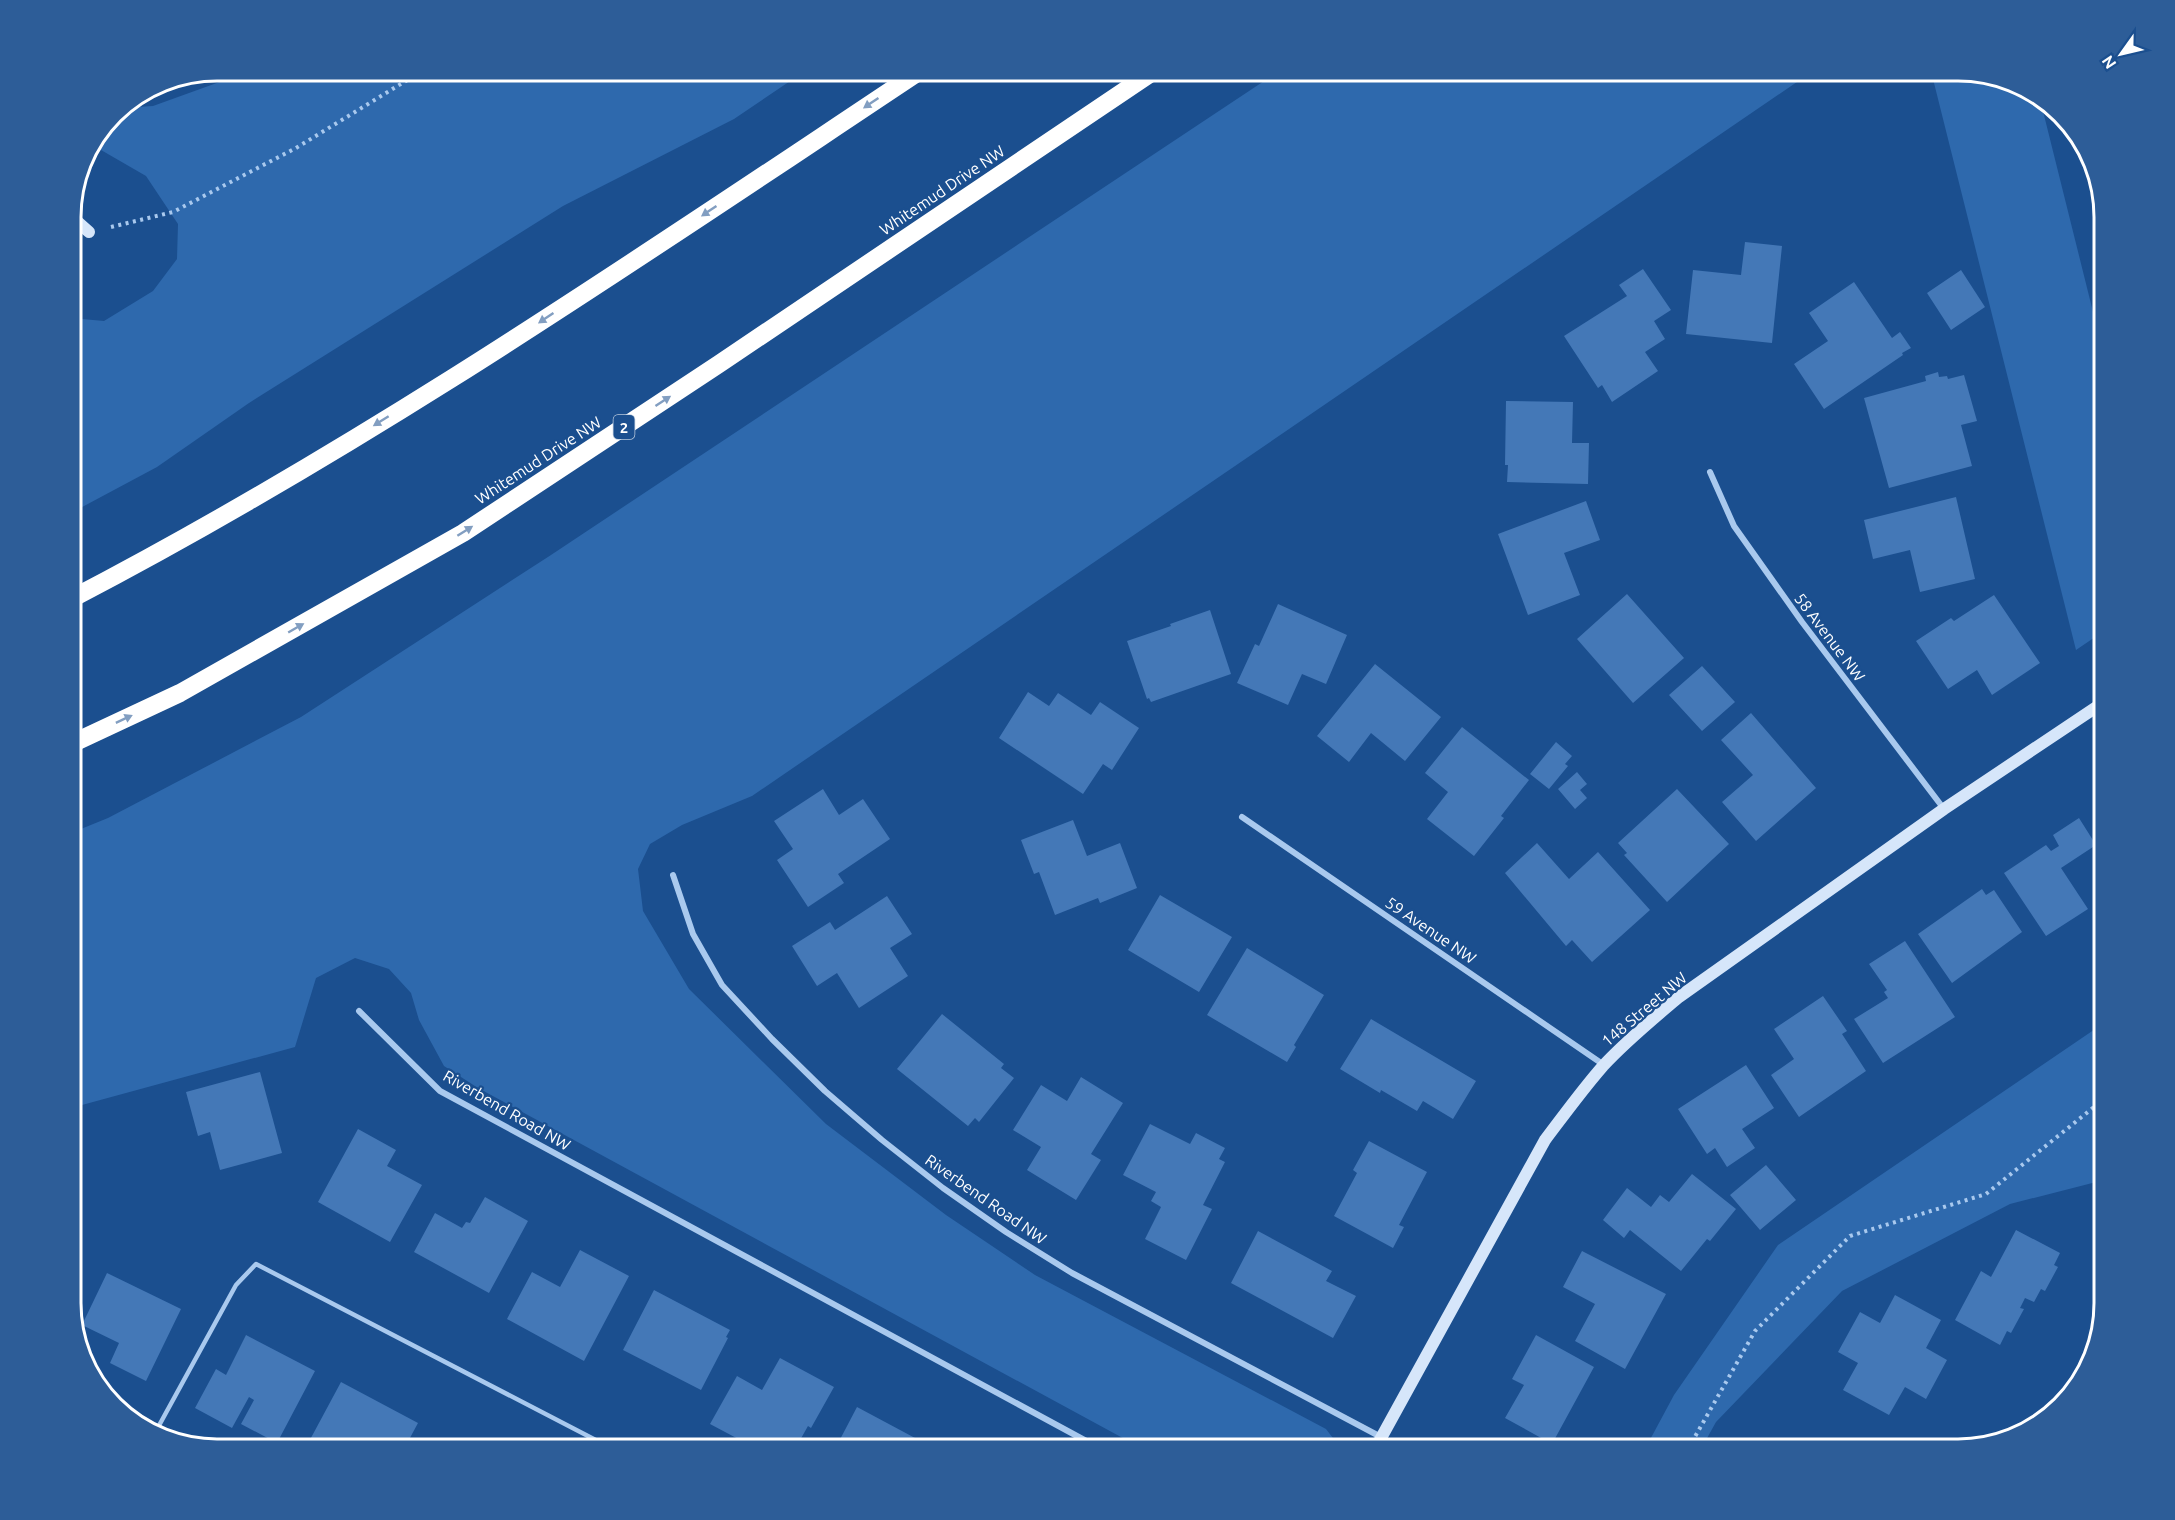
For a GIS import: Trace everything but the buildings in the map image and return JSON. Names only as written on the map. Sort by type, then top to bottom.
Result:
[{"type":"highway","points":[[81,593],[126,570],[320,459],[528,330],[903,81]]},
{"type":"highway","name":"Whitemud Drive NW","points":[[81,739],[180,693],[463,533],[729,357],[1138,81]]},
{"type":"street","points":[[81,224],[90,232]]},
{"type":"street","name":"58 Avenue NW","points":[[1710,472],[1734,526],[1802,622],[1944,809]]},
{"type":"street","name":"148 Street NW","points":[[1381,1437],[1545,1140],[1604,1065],[1640,1029],[1679,997],[1944,809],[2094,709]]},
{"type":"street","name":"59 Avenue NW","points":[[1242,817],[1604,1065]]},
{"type":"street","name":"Riverbend Road NW","points":[[673,875],[693,934],[722,985],[818,1084],[882,1140],[943,1188],[1006,1232],[1072,1273],[1381,1437]]},
{"type":"street","name":"Riverbend Road NW","points":[[359,1011],[440,1091],[1080,1439]]},
{"type":"lane","points":[[159,1426],[236,1285],[256,1264],[594,1439]]},
{"type":"path","points":[[90,232],[173,212],[296,148],[404,81]]},
{"type":"path","points":[[1694,1439],[1755,1331],[1850,1236],[1986,1194],[2094,1107]]},
{"type":"shaded area","points":[[222,81],[790,81],[734,119],[563,206],[249,403],[157,467],[81,508],[81,319],[104,321],[153,291],[177,259],[178,224],[146,176],[100,149],[115,127],[134,109],[153,106]]},
{"type":"shaded area","points":[[1264,81],[1798,81],[752,796],[682,825],[650,844],[638,869],[643,911],[689,989],[826,1124],[946,1215],[1035,1275],[1326,1429],[1334,1439],[1125,1439],[478,1088],[444,1066],[419,1020],[411,993],[389,969],[355,958],[316,978],[295,1047],[81,1105],[81,829],[108,818],[301,717],[551,555]]},
{"type":"shaded area","points":[[1934,81],[1976,82],[1993,86],[2010,91],[2043,111],[2094,316],[2094,638],[2076,650]]},
{"type":"shaded area","points":[[2094,1030],[2094,1183],[2010,1204],[1842,1291],[1716,1422],[1707,1439],[1650,1439],[1674,1395],[1778,1245]]}]
